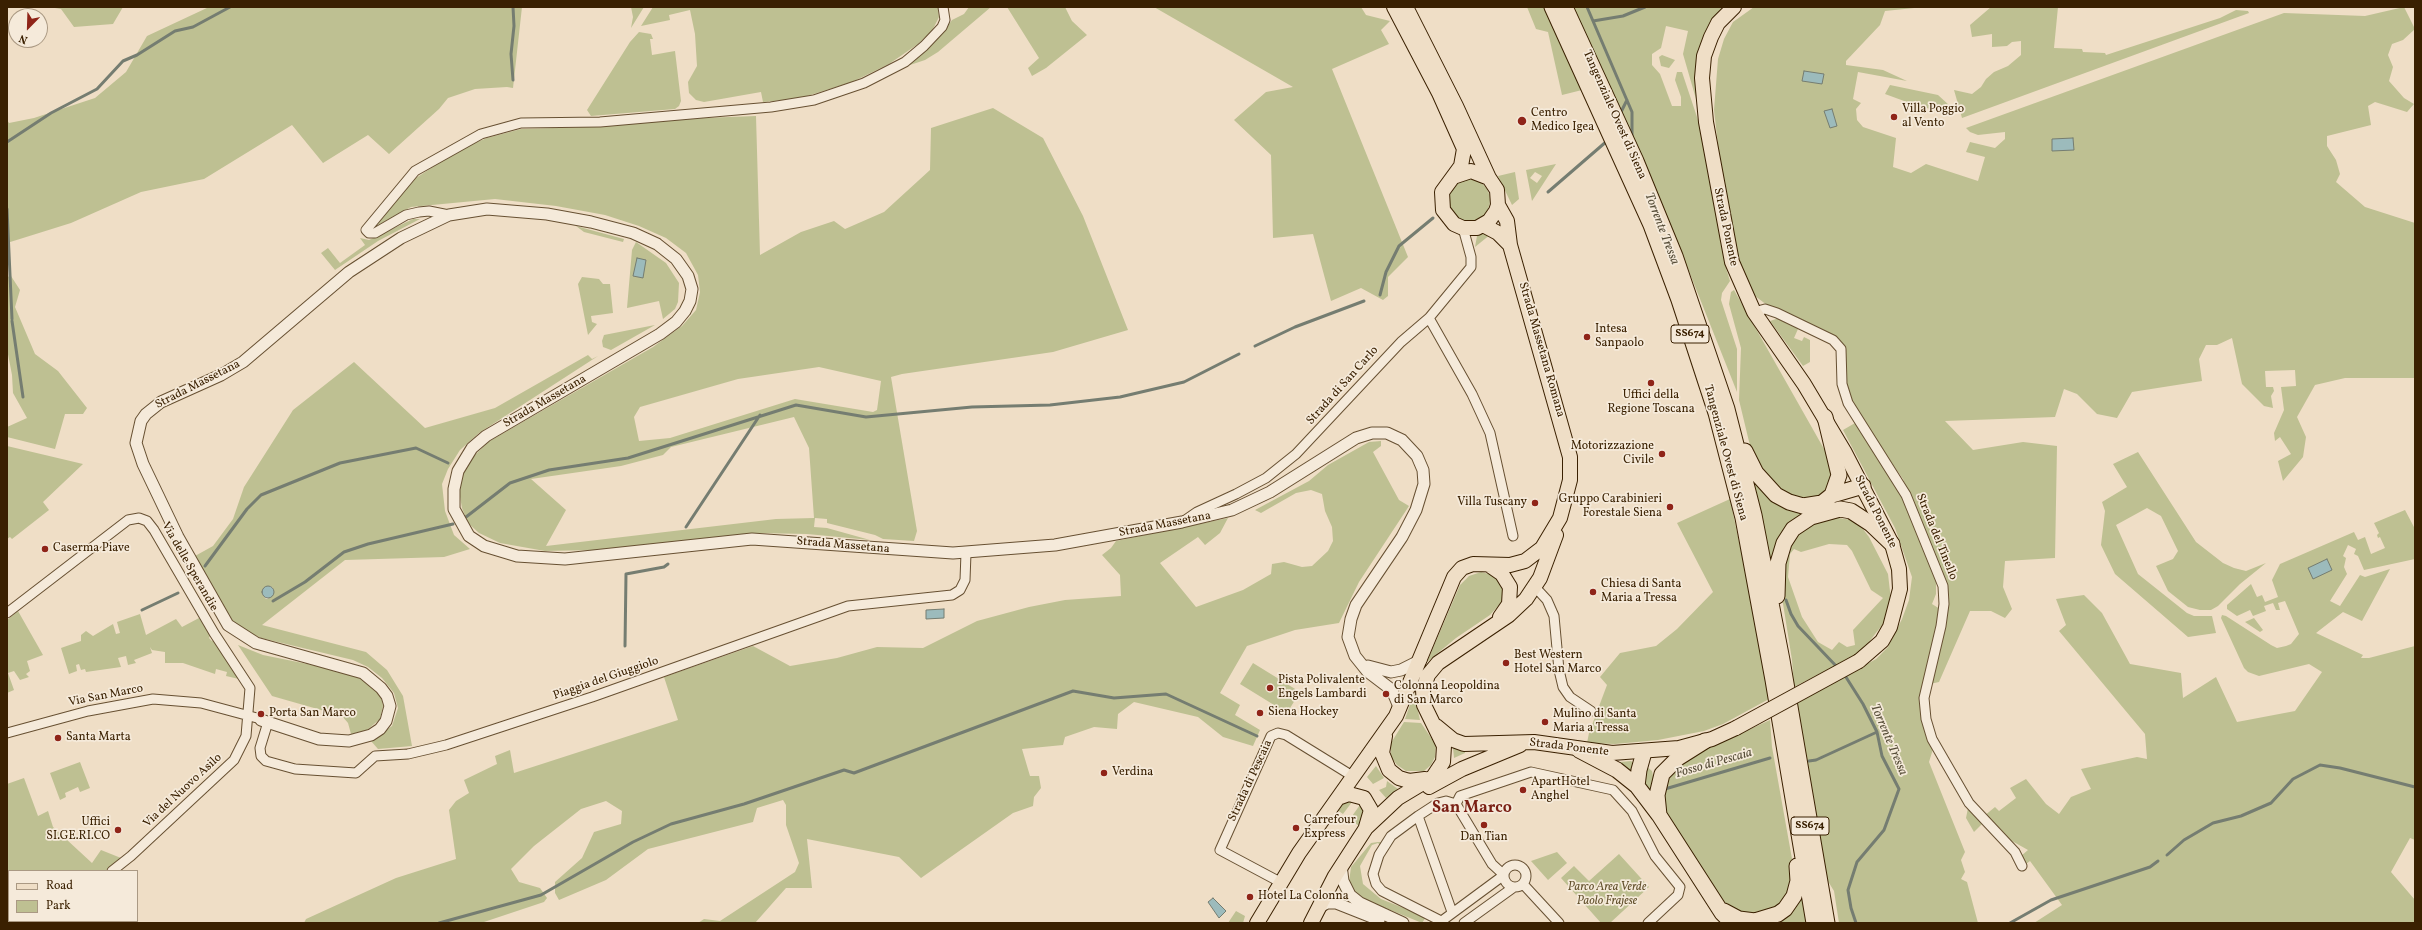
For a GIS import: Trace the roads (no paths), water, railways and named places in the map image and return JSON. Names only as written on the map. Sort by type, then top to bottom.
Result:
[{"type":"highway","name":"Tangenziale Ovest di Siena","points":[[1552,7],[1651,225],[1704,374],[1743,518],[1773,680],[1814,923]]},
{"type":"highway","name":"Tangenziale Ovest di Siena","points":[[1565,7],[1636,161],[1675,256],[1727,409],[1754,515],[1782,660],[1826,923]]},
{"type":"highway","points":[[1727,409],[1752,465],[1762,482],[1780,497],[1805,513],[1840,509],[1861,516],[1892,544]]},
{"type":"highway","points":[[1825,417],[1838,466],[1838,479],[1832,495]]},
{"type":"highway","points":[[1840,509],[1863,486]]},
{"type":"highway","points":[[1782,660],[1776,584],[1778,563],[1788,536],[1805,513],[1832,495],[1863,486]]},
{"type":"highway","points":[[1659,814],[1657,795],[1660,778],[1673,762],[1705,741]]},
{"type":"highway","points":[[1579,750],[1617,770],[1637,786],[1659,814],[1717,906],[1732,923]]},
{"type":"highway","points":[[1644,752],[1660,778]]},
{"type":"highway","points":[[1637,786],[1639,770],[1644,752]]},
{"type":"highway","points":[[1717,906],[1739,918],[1756,921],[1778,914],[1790,903],[1794,896],[1798,881],[1794,807]]},
{"type":"main road","points":[[1394,7],[1463,146],[1464,154],[1461,166],[1446,184],[1441,201],[1447,218],[1462,228],[1477,228],[1493,217],[1498,205]]},
{"type":"main road","name":"Strada Massetana Romana","points":[[1406,7],[1489,178],[1497,190],[1498,205],[1507,221],[1510,245],[1570,456],[1569,484],[1557,526]]},
{"type":"main road","name":"Strada Ponente","points":[[1430,720],[1454,740],[1464,744],[1526,742],[1579,750],[1612,753],[1644,752],[1679,748],[1705,741],[1736,728],[1859,661],[1882,641],[1896,609],[1901,583],[1892,544],[1863,486],[1825,417],[1754,312],[1737,278],[1729,251],[1702,90],[1704,56],[1711,37],[1725,14],[1734,7]]},
{"type":"main road","points":[[1453,177],[1471,171],[1489,178]]},
{"type":"main road","points":[[1483,225],[1498,233],[1510,245]]},
{"type":"main road","points":[[1257,923],[1280,882],[1338,798],[1385,734],[1400,709],[1454,577],[1467,566],[1484,563],[1510,565],[1525,561],[1540,551],[1557,526]]},
{"type":"main road","points":[[1366,828],[1398,798],[1433,777],[1443,762],[1445,751],[1426,712],[1423,696],[1424,684],[1433,668],[1516,609],[1538,582],[1554,544],[1557,526]]},
{"type":"main road","points":[[1525,561],[1535,569],[1538,582]]},
{"type":"main road","points":[[1484,563],[1502,574],[1510,587],[1509,604],[1498,621]]},
{"type":"main road","points":[[1385,734],[1383,758],[1392,773],[1409,782],[1462,769],[1526,742]]},
{"type":"main road","points":[[1357,845],[1416,796],[1462,769]]},
{"type":"main road","points":[[1311,923],[1341,865],[1357,845],[1366,828],[1370,810],[1364,798],[1349,794],[1338,798]]},
{"type":"street","points":[[449,215],[429,211],[419,212],[406,215],[375,233],[369,233],[366,230],[415,172],[481,134],[521,123],[600,122],[784,106],[814,100],[864,84],[896,69],[924,46],[942,27],[945,20],[943,7]]},
{"type":"street","name":"Strada Massetana","points":[[258,719],[326,741],[355,740],[371,735],[380,728],[388,716],[389,701],[378,684],[363,673],[256,643],[228,625],[178,537],[143,464],[136,443],[140,425],[146,414],[161,402],[221,375],[243,362],[366,260],[416,229],[449,215],[476,210],[510,210],[554,215],[623,229],[648,239],[671,254],[684,269],[692,289],[690,301],[685,311],[660,334],[486,436],[472,448],[458,471],[453,498],[454,508],[461,524],[475,541],[507,554],[553,559],[592,558],[757,539],[882,549],[966,553],[1074,542],[1182,522],[1216,514],[1252,502],[1361,436],[1382,433],[1393,435],[1402,440],[1420,461],[1424,475],[1424,484],[1416,510],[1402,537],[1358,601],[1352,614],[1348,641],[1353,653],[1361,663],[1392,690],[1400,709]]},
{"type":"street","name":"Strada di San Carlo","points":[[1182,522],[1197,512],[1256,483],[1296,454],[1409,334],[1429,318],[1470,267],[1471,257],[1462,228]]},
{"type":"street","name":"Strada del Tinello","points":[[1754,312],[1765,309],[1777,313],[1833,340],[1841,349],[1842,384],[1848,403],[1903,488],[1943,586],[1944,604],[1941,626],[1924,698],[1926,719],[1932,739],[1969,803],[2015,852],[2022,866]]},
{"type":"street","points":[[1429,318],[1472,394],[1487,427],[1498,462],[1505,507],[1513,536]]},
{"type":"street","name":"Via delle Sperandie","points":[[7,613],[128,520],[134,517],[142,519],[154,530],[214,633],[249,686],[258,719]]},
{"type":"street","name":"Piaggia del Giuggiolo","points":[[258,719],[261,756],[266,761],[295,769],[356,773],[375,756],[408,754],[446,745],[592,697],[848,606],[952,595],[960,590],[965,580],[966,553]]},
{"type":"street","points":[[1538,582],[1554,616],[1559,670],[1563,686],[1570,697],[1591,711]]},
{"type":"street","points":[[1361,663],[1391,672],[1401,670],[1421,660]]},
{"type":"street","name":"Via San Marco","points":[[7,733],[88,711],[146,700],[193,702],[258,719]]},
{"type":"street","name":"Via del Nuovo Asilo","points":[[113,870],[135,853],[232,763],[245,738],[258,719]]},
{"type":"street","name":"Strada di Pescaia","points":[[1280,882],[1220,850],[1270,739],[1274,734],[1286,735],[1354,777]]},
{"type":"street","points":[[1456,804],[1460,796],[1531,772],[1613,790],[1632,811],[1655,856],[1680,887],[1678,895],[1648,923]]},
{"type":"street","points":[[1514,887],[1508,884],[1504,875],[1492,864],[1456,804],[1442,801],[1394,833],[1384,846],[1375,863],[1374,879],[1384,892],[1440,922],[1504,875],[1510,866],[1520,866],[1526,874],[1524,884]]},
{"type":"street","points":[[1418,816],[1452,912]]},
{"type":"street","points":[[1341,865],[1343,881],[1350,895],[1360,903],[1404,923]]},
{"type":"street","points":[[1464,923],[1514,887],[1524,884]]},
{"type":"street","points":[[1524,884],[1560,923]]},
{"type":"street","points":[[1318,908],[1327,903],[1336,903],[1393,923]]},
{"type":"street","points":[[1376,918],[1386,923]]},
{"type":"water","points":[[1804,71],[1824,74],[1822,84],[1802,81]]},
{"type":"water","points":[[1832,109],[1837,126],[1830,128],[1824,111]]},
{"type":"water","points":[[2073,138],[2074,150],[2052,151],[2052,139]]},
{"type":"water","points":[[637,258],[646,260],[643,278],[633,276]]},
{"type":"water","points":[[2327,559],[2332,570],[2313,579],[2308,568]]},
{"type":"water","points":[[270,586],[273,587],[273,597],[266,598],[263,597],[262,590],[263,587]]},
{"type":"water","points":[[944,609],[944,618],[926,619],[926,610]]},
{"type":"water","points":[[1213,898],[1226,911],[1219,918],[1208,902]]},
{"type":"waterway","points":[[7,142],[51,113],[97,89],[123,61],[137,55],[175,31],[193,27],[230,7]]},
{"type":"waterway","points":[[513,7],[514,26],[511,54],[513,80]]},
{"type":"waterway","name":"Torrente Tressa","points":[[1587,7],[1632,112],[1632,138]]},
{"type":"waterway","points":[[1593,21],[1623,16],[1645,7]]},
{"type":"waterway","points":[[1620,114],[1627,100]]},
{"type":"waterway","points":[[1548,192],[1607,141]]},
{"type":"waterway","points":[[7,209],[12,319]]},
{"type":"waterway","points":[[1380,295],[1386,272],[1399,246],[1433,218]]},
{"type":"waterway","points":[[1255,346],[1295,327],[1364,301]]},
{"type":"waterway","points":[[12,321],[23,397]]},
{"type":"waterway","points":[[466,517],[510,483],[549,470],[628,458],[796,405],[866,417],[972,407],[1050,405],[1120,397],[1184,382],[1239,354]]},
{"type":"waterway","points":[[686,527],[760,415]]},
{"type":"waterway","points":[[205,566],[247,509],[261,495],[340,463],[416,448],[448,463]]},
{"type":"waterway","points":[[273,601],[305,582],[344,552],[368,544],[453,524]]},
{"type":"waterway","points":[[625,646],[626,574],[664,567],[668,564]]},
{"type":"waterway","points":[[142,610],[178,593]]},
{"type":"waterway","name":"Torrente Tressa","points":[[1786,600],[1791,614],[1798,626],[1838,668]]},
{"type":"waterway","name":"Torrente Tressa","points":[[1844,674],[1863,704],[1877,732],[1882,756],[1899,789],[1884,830],[1857,862],[1848,890],[1851,908],[1856,923]]},
{"type":"waterway","points":[[439,923],[541,895],[633,842],[671,824],[744,804],[844,770],[854,773],[1073,691],[1114,698],[1166,694],[1257,736]]},
{"type":"waterway","name":"Fosso di Pescaia","points":[[1809,761],[1816,760],[1877,732]]},
{"type":"waterway","name":"Fosso di Pescaia","points":[[1665,789],[1770,758]]},
{"type":"waterway","points":[[2167,855],[2184,840],[2213,823],[2241,816],[2271,803],[2293,779],[2320,765],[2340,768],[2415,787]]},
{"type":"waterway","points":[[2010,923],[2051,900],[2150,867],[2158,861]]},
{"type":"place","name":"Villa Poggio al Vento","points":[[1894,117]]},
{"type":"place","name":"Centro Medico Igea","points":[[1522,121]]},
{"type":"place","name":"Intesa Sanpaolo","points":[[1587,337]]},
{"type":"place","name":"Uffici della Regione Toscana","points":[[1651,383]]},
{"type":"place","name":"Motorizzazione Civile","points":[[1662,454]]},
{"type":"place","name":"Villa Tuscany","points":[[1535,503]]},
{"type":"place","name":"Gruppo Carabinieri Forestale Siena","points":[[1670,507]]},
{"type":"place","name":"Caserma Piave","points":[[45,549]]},
{"type":"place","name":"Chiesa di Santa Maria a Tressa","points":[[1593,592]]},
{"type":"place","name":"Best Western Hotel San Marco","points":[[1506,663]]},
{"type":"place","name":"Pista Polivalente Engels Lambardi","points":[[1270,688]]},
{"type":"place","name":"Colonna Leopoldina di San Marco","points":[[1386,694]]},
{"type":"place","name":"Siena Hockey","points":[[1260,713]]},
{"type":"place","name":"Porta San Marco","points":[[261,714]]},
{"type":"place","name":"Mulino di Santa Maria a Tressa","points":[[1545,722]]},
{"type":"place","name":"Santa Marta","points":[[58,738]]},
{"type":"place","name":"Verdina","points":[[1104,773]]},
{"type":"place","name":"ApartHotel Anghel","points":[[1523,790]]},
{"type":"place","name":"Dan Tian","points":[[1484,825]]},
{"type":"place","name":"Carrefour Express","points":[[1296,828]]},
{"type":"place","name":"Uffici SI.GE.RI.CO","points":[[118,830]]},
{"type":"place","name":"Hotel La Colonna","points":[[1250,897]]},
{"type":"district","name":"San Marco","points":[[1472,809]]},
{"type":"park label","name":"Parco Area Verde Paolo Frajese","points":[[1607,895]]}]
